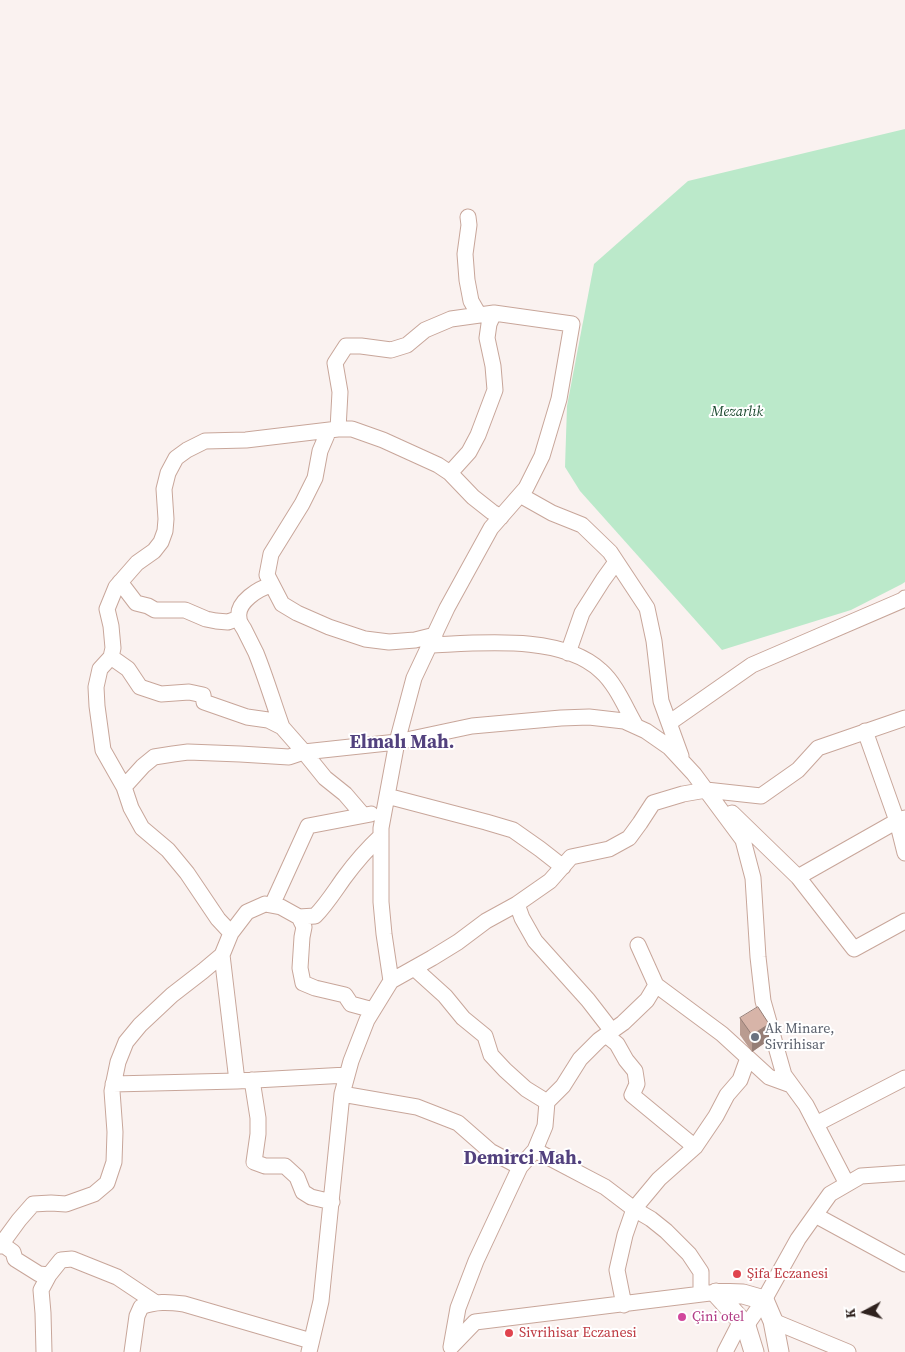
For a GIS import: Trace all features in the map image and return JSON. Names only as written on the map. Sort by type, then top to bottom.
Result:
[{"type":"main road","points":[[708,1294],[743,1294],[764,1300],[773,1321],[779,1352]]},
{"type":"main road","points":[[708,1294],[744,1324],[754,1352]]},
{"type":"street","points":[[450,474],[469,452],[478,435],[495,390],[493,366],[487,338],[489,324],[487,314],[471,301],[467,280],[465,254],[469,225],[468,217]]},
{"type":"street","points":[[391,981],[381,902],[380,836],[397,742],[414,678],[432,640],[447,608],[491,528],[526,488],[542,456],[559,400],[572,324],[487,314],[451,319],[425,330],[407,345],[391,350],[346,346],[335,363],[340,392],[333,430],[320,451],[314,478],[302,504],[271,554],[267,575],[282,604],[297,613],[330,627],[365,639],[389,642],[432,640],[520,642],[551,648],[581,657],[602,671],[616,689],[636,726]]},
{"type":"street","points":[[231,933],[218,919],[187,873],[168,850],[142,828],[131,808],[124,787],[104,750],[97,706],[96,687],[100,669],[111,658],[113,648],[107,609],[120,582],[137,563],[154,551],[161,542],[165,531],[166,519],[164,488],[168,473],[176,458],[204,442],[246,440],[352,429],[383,440],[438,465],[473,497],[501,517]]},
{"type":"street","points":[[520,495],[552,513],[582,525],[610,552],[648,608],[661,701],[683,762]]},
{"type":"street","points":[[568,653],[582,613],[616,562]]},
{"type":"street","points":[[120,582],[136,603],[155,610],[185,610],[216,621],[228,622],[239,618]]},
{"type":"street","points":[[272,585],[255,591],[240,608],[239,618],[264,674],[282,727]]},
{"type":"street","points":[[669,723],[752,665],[905,598]]},
{"type":"street","points":[[111,658],[128,669],[140,687],[161,694],[189,692],[203,695],[204,702],[247,717],[268,720],[282,727],[325,778],[345,794],[363,815]]},
{"type":"street","points":[[124,787],[154,757],[188,752],[289,757],[304,752],[397,742],[472,726],[561,718],[588,717],[624,721],[646,731],[669,747],[683,762],[743,840],[753,878],[763,1001],[784,1076],[806,1105],[847,1184]]},
{"type":"street","points":[[132,1352],[137,1316],[141,1307],[149,1303],[168,1302],[184,1304],[310,1346],[321,1300],[342,1094],[354,1052],[367,1020],[391,981],[458,942],[486,920],[517,904],[550,881],[571,857],[610,849],[629,838],[653,803],[706,790],[761,796],[798,770],[818,748],[905,718]]},
{"type":"street","points":[[865,731],[901,820],[905,853]]},
{"type":"street","points":[[706,790],[749,828],[798,877],[854,949],[905,921]]},
{"type":"street","points":[[387,796],[513,830],[562,867]]},
{"type":"street","points":[[272,905],[308,826],[384,811]]},
{"type":"street","points":[[798,877],[901,820]]},
{"type":"street","points":[[298,917],[315,916],[331,898],[367,849],[380,836]]},
{"type":"street","points":[[49,1275],[40,1274],[15,1259],[13,1252],[1,1245],[33,1204],[51,1202],[66,1204],[94,1194],[107,1183],[114,1162],[115,1132],[112,1091],[118,1062],[126,1042],[140,1025],[172,995],[222,955],[231,933],[248,912],[265,904],[281,907],[298,917],[304,928],[300,968],[303,982],[315,988],[345,995],[351,1004],[373,1010]]},
{"type":"street","points":[[517,904],[522,918],[535,941],[588,1000],[635,1071],[637,1084],[632,1095],[695,1147]]},
{"type":"street","points":[[638,945],[656,985],[722,1034],[769,1077],[791,1085]]},
{"type":"street","points":[[222,955],[237,1081]]},
{"type":"street","points":[[414,968],[444,996],[463,1018],[485,1036],[491,1055],[505,1070],[526,1089],[547,1102]]},
{"type":"street","points":[[449,1350],[458,1308],[476,1260],[520,1167],[535,1150],[545,1126],[547,1102],[563,1086],[580,1059],[647,1000],[656,985]]},
{"type":"street","points":[[624,1305],[617,1270],[625,1235],[634,1209],[659,1179],[695,1147],[716,1116],[727,1095],[740,1080],[748,1058]]},
{"type":"street","points":[[113,1084],[237,1081],[347,1075]]},
{"type":"street","points":[[816,1124],[905,1078]]},
{"type":"street","points":[[252,1080],[258,1118],[254,1162],[265,1166],[285,1166],[297,1177],[303,1192],[311,1197],[332,1202]]},
{"type":"street","points":[[342,1094],[416,1107],[458,1123],[490,1151],[520,1167]]},
{"type":"street","points":[[449,1350],[475,1322],[708,1294],[700,1272],[689,1254],[656,1223],[605,1187],[535,1150]]},
{"type":"street","points":[[725,1352],[744,1324],[764,1300],[798,1239],[830,1194],[861,1176],[905,1173]]},
{"type":"street","points":[[815,1215],[905,1264]]},
{"type":"street","points":[[44,1352],[41,1290],[49,1275],[61,1260],[72,1259],[117,1277],[156,1303]]},
{"type":"street","points":[[773,1321],[848,1352]]},
{"type":"green space","name":"Mezarlık","points":[[905,129],[905,582],[851,610],[722,650],[580,491],[565,467],[567,406],[594,264],[688,181]]},
{"type":"building","points":[[758,1007],[769,1024],[752,1035],[740,1018]]},
{"type":"place","name":"Ak Minare, Sivrihisar","points":[[755,1037]]},
{"type":"place","name":"Şifa Eczanesi","points":[[737,1274]]},
{"type":"place","name":"Çini otel","points":[[682,1317]]},
{"type":"place","name":"Sivrihisar Eczanesi","points":[[509,1333]]},
{"type":"district","name":"Elmalı Mah.","points":[[402,743]]},
{"type":"district","name":"Demirci Mah.","points":[[523,1159]]}]
